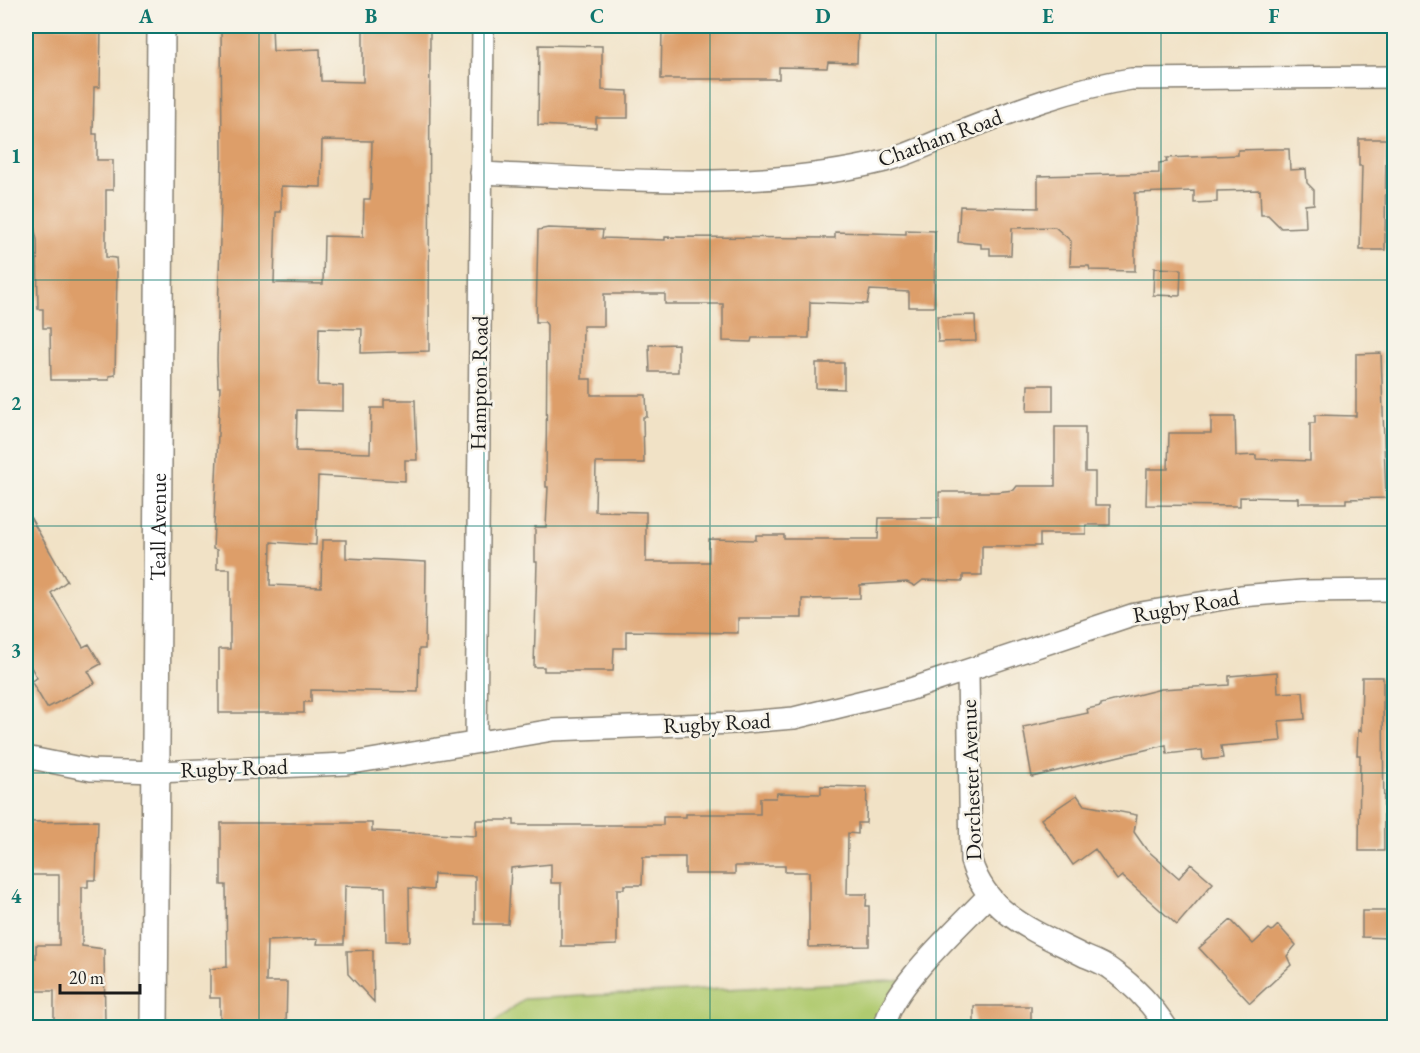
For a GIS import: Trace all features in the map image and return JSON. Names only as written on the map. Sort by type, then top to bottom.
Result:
[{"type":"street","name":"Teall Avenue","points":[[154,1028],[161,26]]},
{"type":"street","name":"Hampton Road","points":[[476,741],[483,26]]},
{"type":"street","name":"Chatham Road","points":[[481,172],[634,180],[800,177],[887,160],[993,118],[1099,84],[1131,79],[1395,77]]},
{"type":"street","name":"Rugby Road","points":[[26,758],[91,770],[156,772],[346,764],[553,730],[734,723],[794,718],[908,690],[968,672],[1066,635],[1136,614],[1241,596],[1302,591],[1395,590]]},
{"type":"street","name":"Dorchester Avenue","points":[[968,672],[971,861],[977,879],[987,897]]},
{"type":"street","points":[[885,1028],[886,1017],[892,1002],[987,897],[1017,922],[1112,970],[1156,1009],[1167,1028]]},
{"type":"green space","points":[[910,980],[885,1027],[487,1028],[524,999]]},
{"type":"building","points":[[26,26],[101,26],[100,87],[94,87],[93,134],[97,134],[97,160],[113,160],[113,190],[106,190],[106,257],[116,258],[117,273],[115,375],[109,376],[109,380],[51,380],[50,328],[43,328],[43,309],[38,309],[37,240],[28,198]]},
{"type":"building","points":[[221,26],[272,26],[273,51],[320,49],[321,81],[363,82],[363,26],[430,26],[429,351],[361,353],[362,329],[319,328],[318,385],[343,386],[343,411],[297,410],[296,451],[370,453],[371,408],[384,408],[384,400],[415,400],[417,460],[405,460],[405,481],[318,476],[316,545],[271,542],[270,585],[321,587],[322,540],[346,540],[346,558],[426,562],[425,649],[419,649],[418,692],[311,690],[311,702],[304,702],[304,713],[219,713],[219,649],[230,649],[230,569],[217,569],[217,550],[213,549],[220,387],[218,387],[217,360],[222,155]],"holes":[[[322,140],[372,141],[371,190],[370,199],[364,199],[363,237],[324,236],[323,284],[274,283],[276,212],[281,212],[281,186],[321,187]]]},
{"type":"building","points":[[676,26],[858,26],[857,63],[828,62],[827,68],[779,67],[779,79],[661,79],[662,29],[676,29]]},
{"type":"building","points":[[539,45],[602,46],[602,90],[628,91],[628,118],[596,118],[596,128],[538,125]]},
{"type":"building","points":[[1359,139],[1386,139],[1385,250],[1360,250],[1362,166],[1359,166]]},
{"type":"building","points":[[1289,149],[1290,170],[1306,169],[1307,183],[1314,190],[1314,204],[1305,205],[1306,227],[1281,228],[1268,215],[1261,215],[1260,190],[1217,191],[1217,202],[1194,203],[1194,191],[1135,193],[1135,271],[1090,270],[1089,266],[1070,266],[1071,241],[1055,227],[1012,228],[1011,255],[990,255],[990,248],[981,248],[981,244],[958,242],[960,206],[1038,208],[1038,176],[1159,173],[1159,163],[1167,162],[1166,158],[1238,155],[1238,150]]},
{"type":"building","points":[[548,228],[603,230],[602,238],[665,240],[665,237],[835,238],[835,232],[906,234],[906,230],[935,231],[934,307],[909,307],[909,292],[870,290],[867,304],[810,302],[809,338],[752,338],[751,342],[723,341],[723,304],[665,304],[665,294],[604,294],[604,326],[583,326],[582,379],[591,379],[591,395],[646,395],[647,417],[643,417],[644,463],[596,463],[595,511],[646,512],[646,562],[709,562],[709,539],[756,540],[756,535],[784,535],[784,539],[878,539],[879,518],[939,518],[939,492],[996,492],[1014,490],[1017,486],[1055,486],[1055,427],[1085,427],[1085,472],[1095,472],[1095,505],[1110,505],[1110,525],[1086,525],[1086,534],[1040,534],[1040,546],[982,546],[982,575],[963,575],[963,581],[923,580],[915,586],[907,582],[860,585],[860,598],[802,599],[802,618],[738,618],[738,633],[626,631],[626,648],[614,648],[613,671],[544,671],[544,667],[534,667],[537,562],[535,562],[535,527],[546,527],[548,487],[546,487],[547,325],[545,322],[536,322],[538,230]]},
{"type":"building","points":[[1154,268],[1181,269],[1180,296],[1153,295]]},
{"type":"building","points":[[975,315],[976,341],[938,342],[937,316]]},
{"type":"building","points":[[678,344],[678,372],[650,372],[649,345]]},
{"type":"building","points":[[1381,353],[1386,498],[1346,499],[1346,503],[1299,503],[1299,498],[1240,497],[1240,506],[1146,505],[1147,469],[1168,469],[1169,433],[1211,433],[1211,417],[1235,417],[1236,456],[1256,455],[1256,459],[1310,461],[1310,423],[1315,423],[1315,415],[1356,416],[1356,354]]},
{"type":"building","points":[[816,363],[844,363],[844,389],[816,388]]},
{"type":"building","points":[[1028,385],[1053,385],[1053,411],[1027,411]]},
{"type":"building","points":[[26,510],[67,581],[51,593],[83,647],[89,644],[101,664],[88,671],[95,683],[47,708],[31,681],[37,678],[26,658]]},
{"type":"building","points":[[1277,672],[1278,693],[1303,692],[1305,719],[1279,721],[1281,741],[1221,746],[1223,758],[1203,760],[1202,750],[1167,754],[1166,745],[1032,777],[1023,727],[1088,713],[1087,709],[1101,706],[1101,704],[1161,689],[1229,685],[1229,676]]},
{"type":"building","points":[[1362,677],[1383,677],[1384,851],[1359,851],[1360,755],[1357,755],[1358,730],[1361,731]]},
{"type":"building","points":[[821,786],[867,787],[866,823],[858,823],[858,834],[848,833],[847,894],[867,894],[869,946],[809,947],[809,872],[785,872],[785,866],[735,866],[735,874],[685,874],[685,857],[643,857],[642,885],[624,885],[624,889],[617,889],[617,945],[586,946],[561,946],[561,883],[551,883],[551,864],[511,868],[508,924],[475,924],[475,876],[434,874],[433,890],[409,888],[410,941],[386,941],[385,887],[345,886],[344,944],[317,944],[318,939],[267,941],[266,982],[287,982],[286,1028],[220,1028],[220,998],[210,998],[210,969],[227,967],[226,885],[221,885],[221,823],[372,823],[372,831],[476,836],[476,820],[514,820],[514,825],[663,825],[663,817],[686,817],[686,814],[760,814],[760,798],[776,798],[777,793],[821,794]]},
{"type":"building","points":[[1077,795],[1084,805],[1137,815],[1134,832],[1146,849],[1179,878],[1191,864],[1213,883],[1177,925],[1122,876],[1117,880],[1095,849],[1073,865],[1041,819]]},
{"type":"building","points":[[98,821],[96,880],[88,880],[88,887],[82,887],[82,946],[104,949],[105,1025],[99,1025],[99,1028],[59,1028],[54,1024],[54,991],[30,991],[30,957],[36,958],[36,945],[59,945],[59,875],[26,875],[26,822]]},
{"type":"building","points":[[1362,911],[1388,911],[1388,938],[1362,937]]},
{"type":"building","points":[[1231,920],[1253,944],[1269,929],[1272,931],[1278,925],[1296,945],[1287,956],[1291,965],[1250,1003],[1199,948]]},
{"type":"building","points":[[373,950],[374,1002],[348,974],[347,951]]},
{"type":"building","points":[[974,1006],[1031,1006],[1031,1028],[974,1028]]}]
